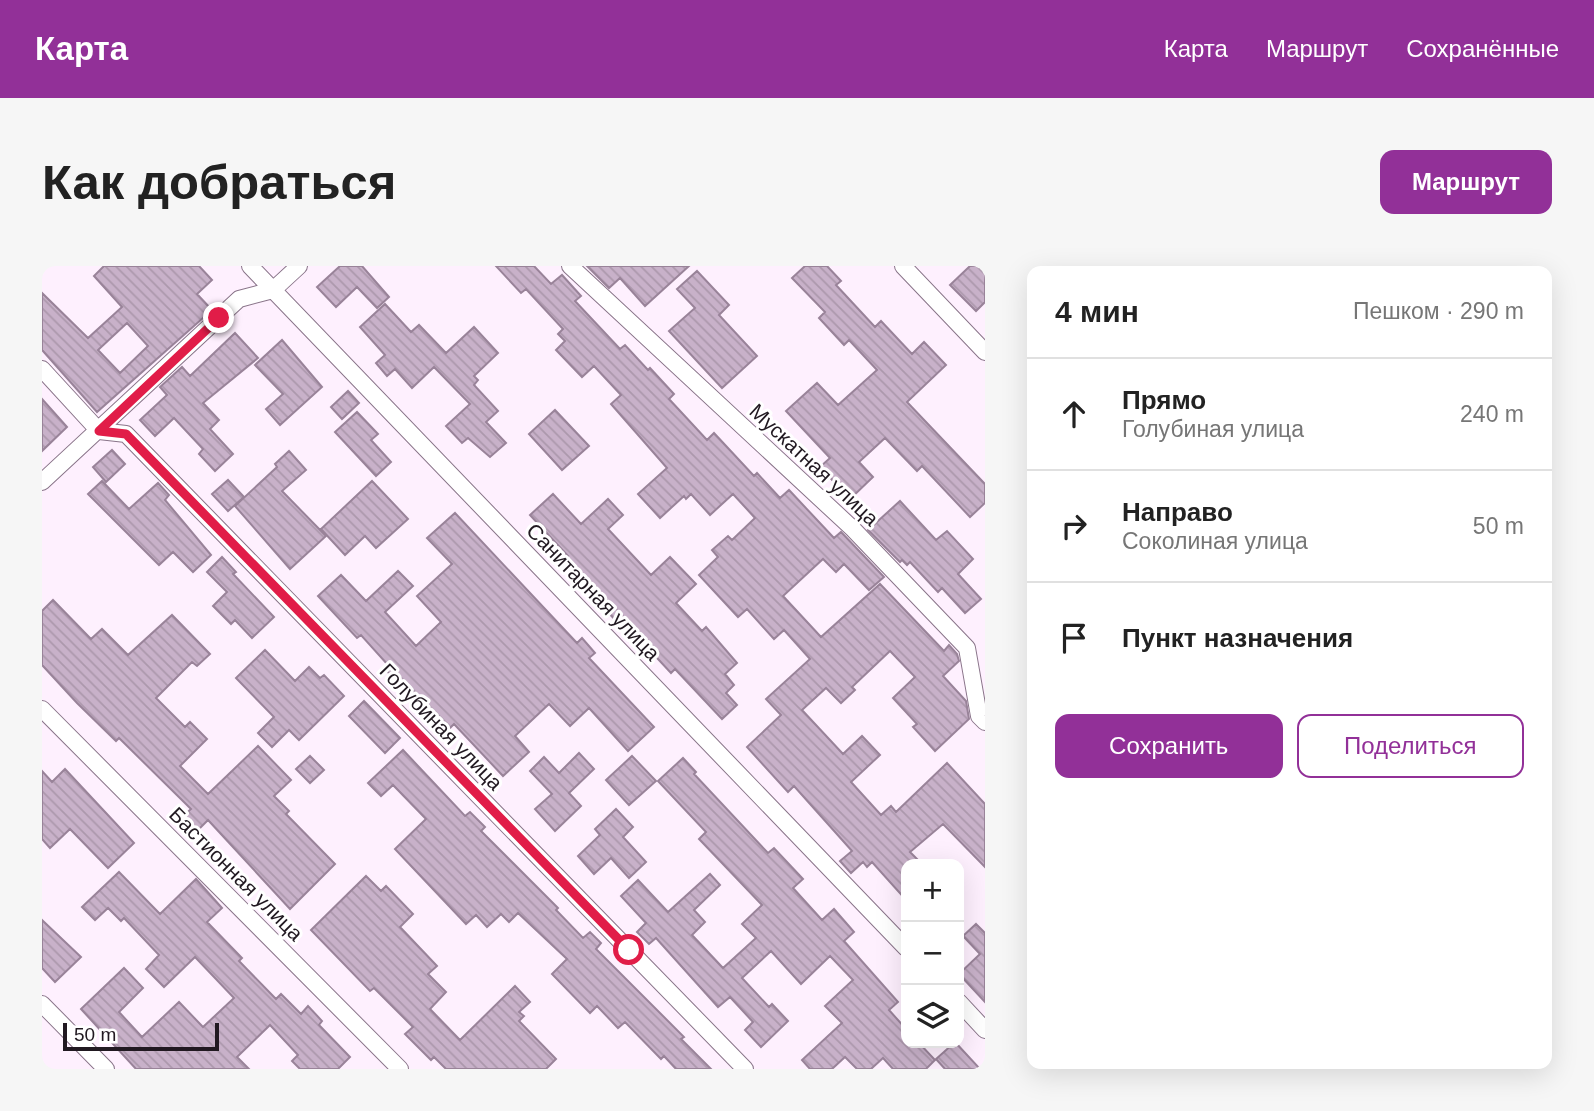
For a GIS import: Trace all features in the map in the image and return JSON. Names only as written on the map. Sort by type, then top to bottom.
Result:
[{"type":"street","name":"Санитарная улица","points":[[250,266],[901,943]]},
{"type":"street","points":[[42,482],[239,299],[273,290],[299,266]]},
{"type":"street","name":"Мускатная улица","points":[[570,266],[853,529],[967,648],[979,716],[985,722]]},
{"type":"street","points":[[903,266],[985,352]]},
{"type":"street","points":[[42,369],[99,431]]},
{"type":"street","name":"Голубиная улица","points":[[99,431],[126,434],[745,1069]]},
{"type":"street","name":"Бастионная улица","points":[[42,709],[400,1069]]},
{"type":"street","points":[[42,1004],[106,1069]]},
{"type":"street","points":[[964,1007],[985,1030]]},
{"type":"building","points":[[104,266],[199,266],[212,280],[197,294],[212,310],[97,412],[42,350],[42,293],[88,338],[122,307],[94,276]],"holes":[[[127,323],[148,346],[120,373],[98,350]]]},
{"type":"building","points":[[340,266],[362,266],[389,297],[377,308],[357,287],[336,307],[317,287]]},
{"type":"building","points":[[496,266],[534,266],[551,284],[562,275],[581,296],[575,301],[620,349],[625,345],[648,370],[650,368],[674,394],[669,399],[707,440],[714,433],[754,476],[757,473],[780,498],[789,490],[834,538],[841,532],[884,577],[869,590],[844,564],[836,572],[823,559],[783,596],[821,637],[880,584],[944,651],[949,645],[957,654],[959,661],[943,676],[966,701],[969,719],[935,751],[913,727],[917,724],[893,698],[915,677],[890,651],[852,687],[855,690],[841,703],[826,688],[802,710],[843,754],[862,736],[880,755],[851,782],[881,815],[891,806],[896,812],[947,763],[985,804],[985,867],[943,824],[910,852],[917,859],[901,859],[901,894],[872,862],[867,867],[863,862],[851,873],[840,861],[852,851],[794,786],[788,792],[747,747],[781,715],[766,699],[810,659],[784,630],[774,639],[747,609],[738,617],[699,575],[718,557],[712,550],[728,536],[732,540],[755,518],[733,494],[710,515],[691,494],[686,499],[684,496],[660,518],[638,494],[667,468],[611,404],[621,395],[594,366],[582,377],[556,350],[565,341],[558,334],[563,329],[526,289],[521,293]]},
{"type":"building","points":[[587,266],[689,266],[645,306],[620,278],[609,288]]},
{"type":"building","points":[[805,266],[827,266],[841,281],[836,285],[875,327],[881,321],[912,354],[924,342],[946,365],[907,402],[985,484],[985,503],[970,517],[922,466],[917,471],[885,438],[859,462],[873,477],[850,499],[820,467],[830,458],[786,411],[817,383],[838,405],[877,370],[849,340],[844,345],[819,318],[825,312],[792,278]]},
{"type":"building","points":[[970,266],[978,266],[985,273],[985,302],[976,311],[950,285]]},
{"type":"building","points":[[697,271],[729,305],[719,315],[757,356],[722,388],[669,331],[695,308],[677,289]]},
{"type":"building","points":[[385,304],[411,332],[419,325],[446,353],[474,327],[498,353],[474,376],[478,380],[474,385],[498,411],[486,422],[506,443],[490,457],[468,438],[462,443],[446,426],[470,404],[434,367],[412,388],[395,369],[387,376],[376,363],[385,355],[360,327]]},
{"type":"building","points":[[235,333],[258,358],[203,403],[219,420],[210,429],[233,454],[215,471],[199,454],[203,449],[174,418],[155,436],[140,420],[167,395],[160,387],[182,367],[190,376]]},
{"type":"building","points":[[282,340],[322,387],[280,425],[266,409],[283,394],[255,365]]},
{"type":"building","points":[[348,391],[359,403],[342,419],[331,407]]},
{"type":"building","points":[[42,399],[67,427],[42,451]]},
{"type":"building","points":[[555,410],[589,446],[562,470],[529,434]]},
{"type":"building","points":[[357,412],[378,434],[371,440],[391,462],[376,476],[335,432]]},
{"type":"building","points":[[112,450],[125,464],[106,482],[93,467]]},
{"type":"building","points":[[289,451],[306,470],[282,491],[326,536],[290,569],[235,506],[277,467],[275,464]]},
{"type":"building","points":[[228,480],[244,497],[228,511],[212,494]]},
{"type":"building","points":[[102,481],[129,509],[158,483],[169,495],[165,500],[211,555],[193,572],[173,552],[159,565],[88,494]]},
{"type":"building","points":[[372,481],[408,519],[376,548],[365,536],[345,555],[321,529]]},
{"type":"building","points":[[553,494],[581,524],[608,499],[623,515],[608,529],[651,575],[670,557],[696,584],[676,603],[702,631],[706,627],[737,663],[725,674],[734,685],[726,693],[737,705],[722,719],[675,669],[671,673],[632,631],[629,634],[560,563],[568,556],[530,515]]},
{"type":"building","points":[[900,501],[936,540],[947,531],[973,559],[958,574],[981,599],[965,613],[942,588],[938,592],[910,562],[907,565],[902,560],[900,562],[868,530]]},
{"type":"building","points":[[455,513],[577,643],[582,638],[595,653],[589,658],[654,727],[628,751],[589,708],[570,726],[549,704],[515,736],[529,752],[503,776],[454,724],[446,732],[384,668],[388,665],[361,635],[357,638],[318,596],[341,575],[366,601],[398,571],[413,586],[385,612],[416,646],[441,622],[417,596],[452,564],[427,538]]},
{"type":"building","points":[[222,557],[236,572],[233,574],[274,617],[252,638],[235,620],[231,624],[213,606],[227,592],[207,572]]},
{"type":"building","points":[[53,600],[91,639],[102,629],[128,655],[172,615],[210,654],[197,666],[192,662],[156,698],[185,727],[190,722],[207,739],[180,766],[208,794],[258,746],[291,780],[274,796],[289,811],[286,814],[335,864],[290,909],[208,820],[195,833],[181,818],[191,809],[119,738],[116,741],[42,665],[42,611]]},
{"type":"building","points":[[265,650],[295,681],[309,667],[320,678],[324,675],[344,696],[299,740],[289,730],[272,747],[258,733],[274,717],[236,678]]},
{"type":"building","points":[[364,701],[400,738],[385,753],[349,716]]},
{"type":"building","points":[[403,750],[465,816],[470,812],[485,827],[481,831],[558,908],[556,910],[583,938],[590,932],[601,943],[596,949],[684,1037],[681,1039],[711,1069],[676,1069],[664,1056],[661,1059],[625,1022],[618,1028],[597,1006],[590,1013],[552,974],[567,959],[518,913],[509,922],[501,914],[487,927],[476,915],[466,924],[395,849],[426,819],[393,785],[381,796],[368,783]]},
{"type":"building","points":[[579,753],[594,769],[569,793],[581,806],[555,831],[535,809],[552,794],[530,771],[544,757],[559,773]]},
{"type":"building","points":[[310,756],[324,770],[310,783],[296,769]]},
{"type":"building","points":[[632,756],[656,781],[629,805],[606,780]]},
{"type":"building","points":[[683,758],[696,772],[694,774],[768,853],[774,848],[803,879],[793,888],[822,920],[834,909],[854,932],[844,941],[898,1002],[889,1010],[901,1023],[901,1048],[924,1048],[935,1060],[926,1069],[893,1069],[883,1058],[871,1069],[857,1069],[845,1057],[832,1069],[810,1069],[802,1060],[842,1023],[825,1006],[853,980],[830,956],[801,984],[771,951],[742,978],[769,1007],[772,1004],[788,1021],[761,1047],[745,1030],[753,1022],[730,997],[718,1007],[656,938],[649,944],[637,932],[646,923],[621,896],[638,880],[668,912],[710,874],[720,885],[694,910],[705,922],[692,935],[723,968],[756,938],[742,924],[762,905],[699,839],[706,832],[658,781]]},
{"type":"building","points":[[65,769],[134,843],[108,868],[70,829],[50,848],[42,839],[42,771],[52,782]]},
{"type":"building","points":[[616,809],[633,827],[623,837],[646,862],[629,878],[611,858],[594,874],[578,856],[600,835],[595,829]]},
{"type":"building","points":[[119,872],[160,914],[196,879],[222,908],[207,922],[242,958],[239,961],[276,999],[281,994],[301,1014],[308,1006],[322,1021],[319,1025],[350,1057],[338,1069],[300,1069],[292,1061],[298,1055],[270,1025],[237,1057],[249,1069],[136,1069],[81,1009],[124,968],[143,988],[119,1012],[142,1037],[179,1002],[203,1027],[234,998],[195,957],[164,987],[146,969],[159,955],[124,918],[121,921],[108,908],[95,920],[82,907]]},
{"type":"building","points":[[366,876],[381,891],[386,886],[413,914],[400,927],[437,966],[428,974],[446,992],[430,1009],[460,1040],[515,986],[530,1002],[519,1012],[524,1016],[519,1021],[556,1059],[546,1069],[446,1069],[434,1057],[431,1060],[405,1034],[413,1027],[374,988],[370,991],[311,930]]},
{"type":"building","points":[[42,920],[81,957],[55,982],[42,968]]},
{"type":"building","points":[[976,924],[985,933],[985,1002],[964,979],[964,969],[980,954],[964,935]]},
{"type":"building","points":[[948,1048],[961,1048],[980,1069],[945,1069],[936,1059]]},
{"type":"route","points":[[219,318],[99,431],[126,434],[629,950]]}]
